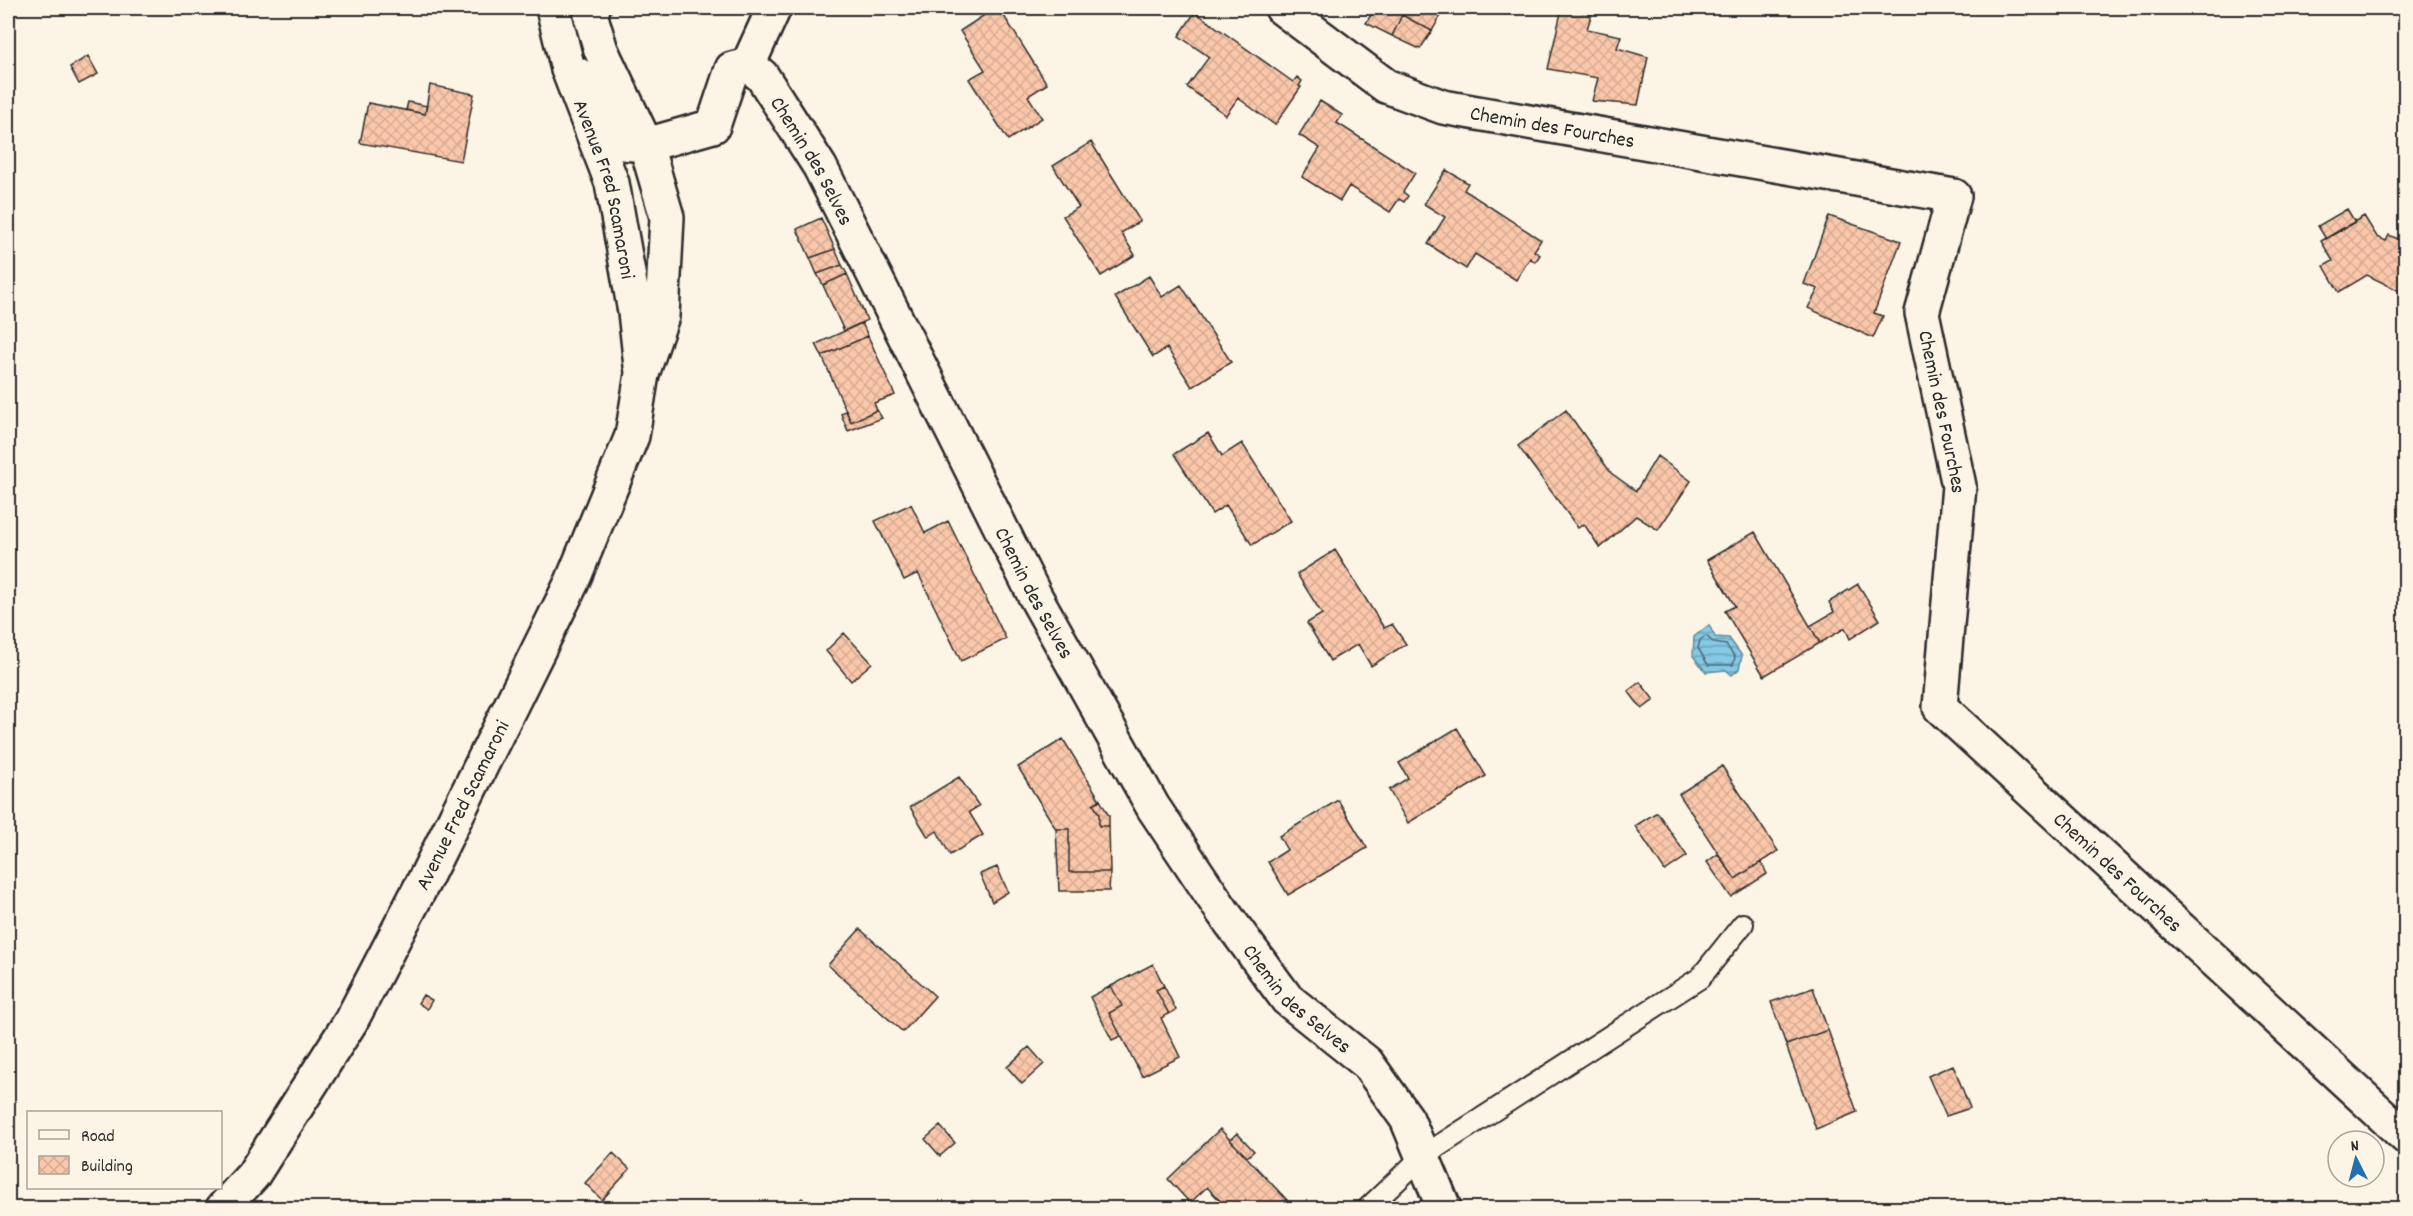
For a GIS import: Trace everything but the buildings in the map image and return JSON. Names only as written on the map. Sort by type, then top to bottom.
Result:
[{"type":"street","name":"Avenue Fred Scamaroni","points":[[554,8],[568,69],[612,183],[635,312],[642,374]]},
{"type":"street","name":"Avenue Fred Scamaroni","points":[[223,1209],[253,1175],[351,1021],[427,875],[572,582],[632,435],[642,374],[662,316],[668,217],[646,145],[601,50],[591,17],[593,8]]},
{"type":"street","points":[[568,69],[592,83],[623,143],[646,145],[713,126],[732,69],[748,65],[774,8]]},
{"type":"street","name":"Chemin des Fourches","points":[[1282,8],[1386,86],[1443,107],[1954,196],[1922,313],[1959,486],[1940,708],[2406,1137]]},
{"type":"street","name":"Chemin des Selves","points":[[748,65],[762,76],[820,167],[1035,596],[1153,807],[1224,912],[1287,999],[1366,1063],[1407,1119],[1444,1209]]},
{"type":"lane","points":[[1368,1209],[1423,1156],[1700,978],[1743,924]]},
{"type":"water","points":[[1709,625],[1715,637],[1729,638],[1742,656],[1739,669],[1732,675],[1726,670],[1706,672],[1693,656],[1694,637]]}]
